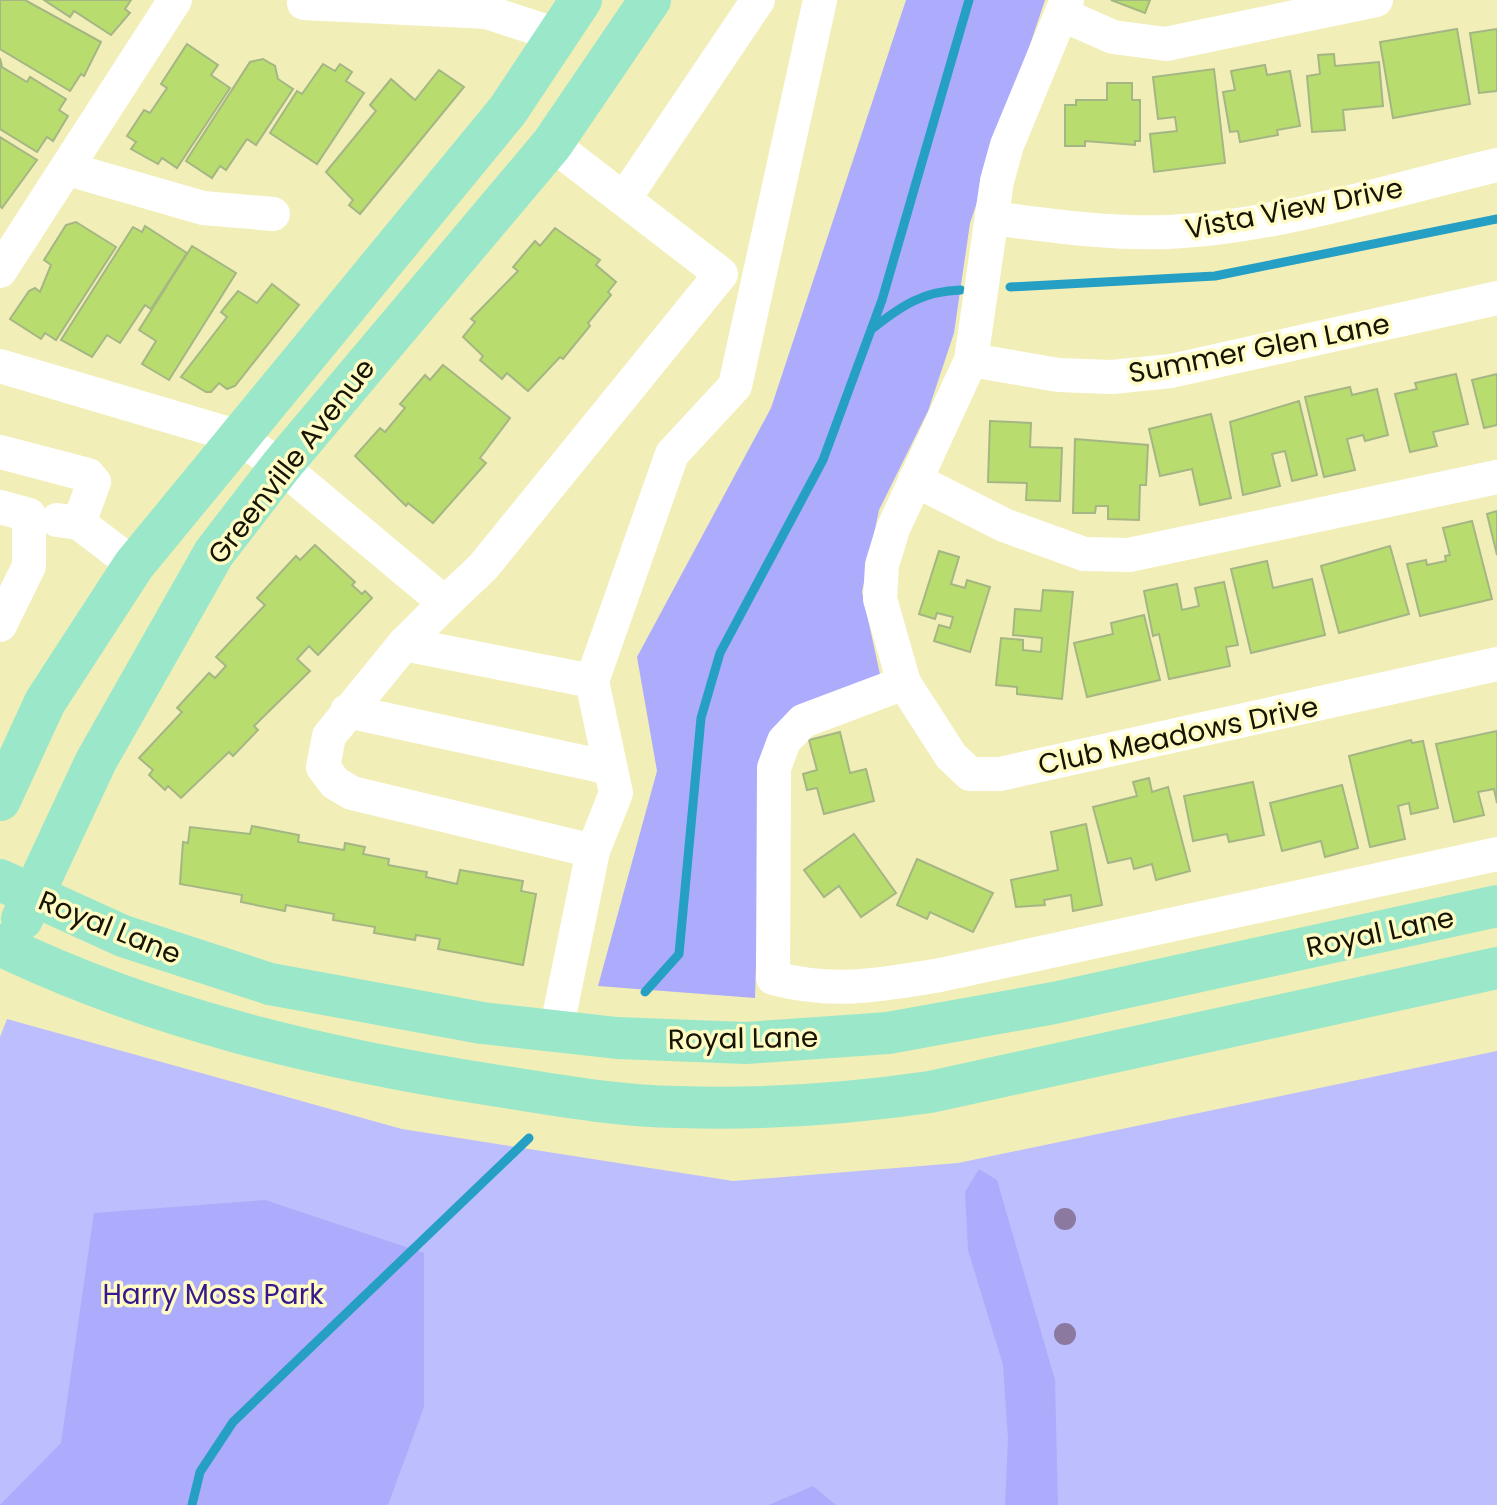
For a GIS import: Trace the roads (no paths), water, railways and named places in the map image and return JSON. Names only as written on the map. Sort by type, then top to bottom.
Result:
[{"type":"main road","name":"Greenville Avenue","points":[[4,775],[45,702],[134,565],[236,436],[508,110],[560,36],[581,0]]},
{"type":"main road","name":"Greenville Avenue","points":[[3,954],[16,888],[96,761],[214,553],[281,466],[552,144],[650,0]]},
{"type":"main road","points":[[508,110],[552,144]]},
{"type":"main road","name":"Royal Lane","points":[[16,888],[123,936],[270,984],[482,1023],[617,1038],[746,1043],[888,1033],[1054,1003],[1497,906]]},
{"type":"main road","name":"Royal Lane","points":[[3,954],[126,997],[295,1048],[407,1072],[547,1094],[674,1107],[768,1108],[849,1103],[1044,1070],[1497,968]]},
{"type":"main road","points":[[547,1094],[556,1031]]},
{"type":"street","points":[[0,271],[175,0]]},
{"type":"street","points":[[624,199],[758,0]]},
{"type":"street","points":[[556,1031],[593,851],[616,793],[592,681],[672,454],[735,386],[820,0]]},
{"type":"street","points":[[1064,7],[1113,37],[1166,44],[1376,0]]},
{"type":"street","points":[[304,3],[487,12],[560,36]]},
{"type":"street","name":"Club Meadows Drive","points":[[1064,7],[1007,145],[997,181],[971,360],[915,480],[882,565],[880,599],[904,683],[951,756],[970,774],[1000,774],[1497,664]]},
{"type":"street","points":[[552,144],[721,274],[759,278]]},
{"type":"street","name":"Vista View Drive","points":[[993,218],[1080,230],[1170,232],[1265,220],[1497,165]]},
{"type":"street","points":[[68,169],[203,208],[273,214]]},
{"type":"street","points":[[593,851],[352,793],[335,783],[323,767],[329,736],[404,644],[483,567],[721,274]]},
{"type":"street","name":"Summer Glen Lane","points":[[971,360],[1058,375],[1112,377],[1171,371],[1497,298]]},
{"type":"street","points":[[0,366],[236,436],[281,466],[445,603]]},
{"type":"street","points":[[0,452],[88,475],[94,482],[79,523]]},
{"type":"street","points":[[915,480],[1004,525],[1084,554],[1129,555],[1497,477]]},
{"type":"street","points":[[0,625],[29,566],[14,511],[79,523],[134,565]]},
{"type":"street","points":[[404,644],[592,681]]},
{"type":"street","points":[[904,683],[803,721],[784,741],[774,768],[773,978],[811,988],[867,987],[940,975],[1497,854]]},
{"type":"street","points":[[347,711],[610,768]]},
{"type":"waterway","points":[[645,992],[679,954],[701,718],[720,653],[823,460],[882,300],[969,0]]},
{"type":"waterway","points":[[1010,287],[1215,276],[1497,219]]},
{"type":"waterway","points":[[872,329],[913,301],[935,293],[961,290]]},
{"type":"waterway","points":[[192,1505],[200,1472],[233,1422],[529,1138]]},
{"type":"park label","name":"Harry Moss Park","points":[[213,1294]]}]
